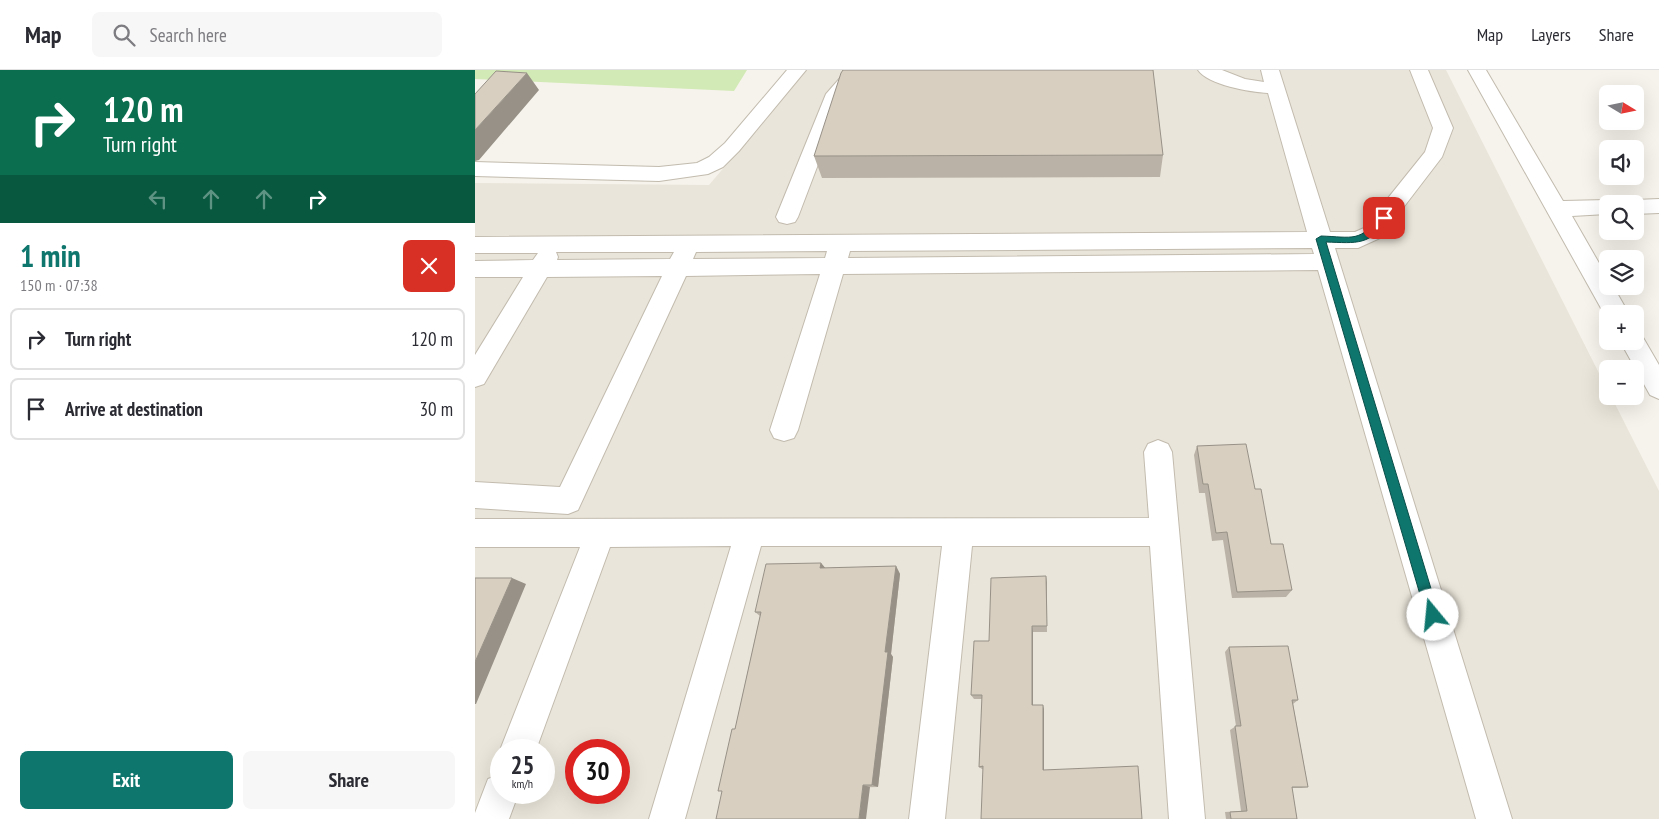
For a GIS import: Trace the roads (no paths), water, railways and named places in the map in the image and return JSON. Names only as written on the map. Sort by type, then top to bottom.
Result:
[{"type":"street","points":[[475,169],[659,174],[701,169],[716,162],[732,147],[797,70]]},
{"type":"street","points":[[787,217],[835,94],[857,70]]},
{"type":"street","points":[[1207,70],[1250,88],[1273,79],[1494,819]]},
{"type":"street","points":[[475,269],[1164,263],[1324,250],[1358,240],[1373,233],[1435,153],[1443,128],[1419,70]]},
{"type":"street","points":[[1477,70],[1612,305]]},
{"type":"street","points":[[1644,207],[1659,206]]},
{"type":"street","points":[[1556,209],[1599,208]]},
{"type":"street","points":[[475,245],[1158,240],[1324,250]]},
{"type":"street","points":[[1158,240],[1164,263]]},
{"type":"street","points":[[993,264],[995,241]]},
{"type":"street","points":[[784,430],[841,242]]},
{"type":"street","points":[[475,496],[568,501],[689,244]]},
{"type":"street","points":[[475,377],[554,245]]},
{"type":"street","points":[[1637,350],[1659,388]]},
{"type":"street","points":[[1158,452],[1187,819]]},
{"type":"street","points":[[522,739],[601,532]]},
{"type":"street","points":[[667,819],[750,532]]},
{"type":"street","points":[[927,819],[959,532]]},
{"type":"street","points":[[475,533],[1163,532]]},
{"type":"street","points":[[491,819],[497,804]]}]
